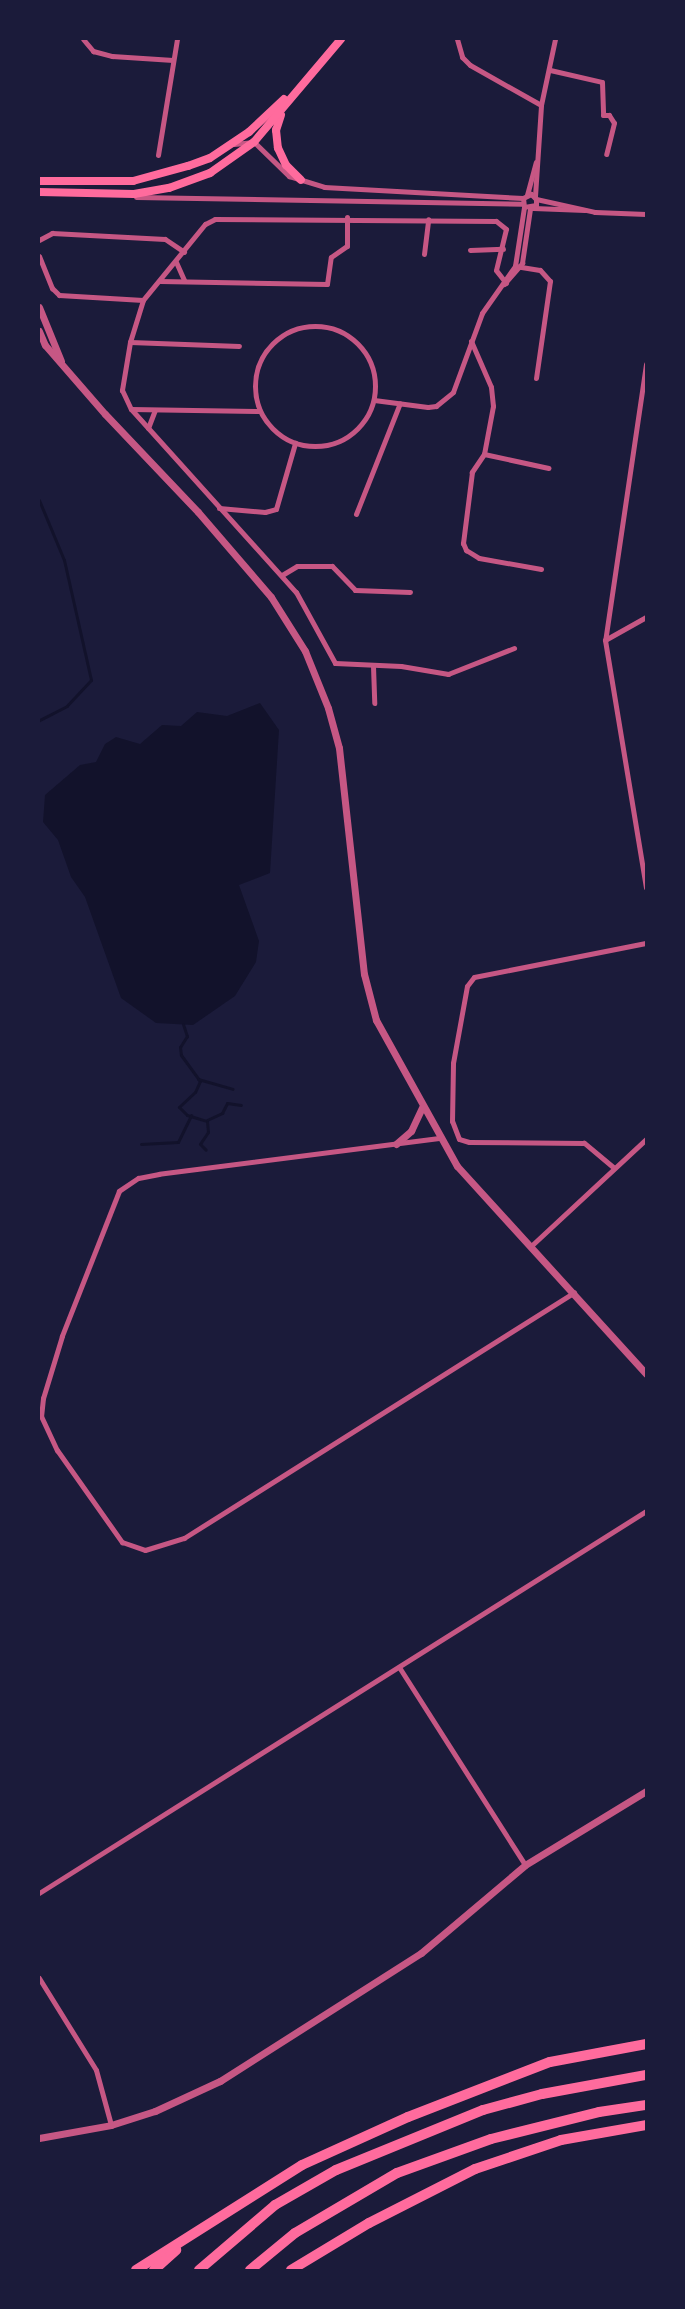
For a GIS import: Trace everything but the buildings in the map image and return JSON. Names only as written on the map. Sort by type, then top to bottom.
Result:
[{"type":"highway","points":[[136,2270],[208,2222],[302,2165],[488,2084],[594,2051],[646,2044]]},
{"type":"highway","points":[[199,2270],[275,2205],[336,2170],[483,2110],[542,2094],[646,2075]]},
{"type":"highway","points":[[250,2270],[295,2233],[397,2173],[490,2139],[599,2112],[646,2105]]},
{"type":"highway","points":[[291,2270],[325,2247],[475,2169],[561,2140],[646,2125]]},
{"type":"highway","points":[[154,2270],[208,2222]]},
{"type":"highway","points":[[299,2270],[325,2247]]},
{"type":"main road","points":[[39,199],[44,192],[134,194],[180,185],[210,172],[254,142],[335,39]]},
{"type":"main road","points":[[39,181],[133,181],[188,166],[232,144],[285,100],[341,39]]},
{"type":"main road","points":[[285,100],[276,130],[276,139],[286,165],[301,180]]},
{"type":"street","points":[[82,39],[93,51],[112,56],[173,60]]},
{"type":"street","points":[[158,154],[177,39]]},
{"type":"street","points":[[457,39],[462,57],[470,65],[541,105]]},
{"type":"street","points":[[374,400],[428,407],[446,399],[460,377],[482,313],[517,267],[542,123],[541,105],[555,39]]},
{"type":"street","points":[[550,70],[602,82],[603,115],[609,115],[614,123],[606,154]]},
{"type":"street","points":[[232,144],[254,142],[280,170],[301,180],[346,189],[646,214]]},
{"type":"street","points":[[535,198],[536,161]]},
{"type":"street","points":[[83,194],[527,203],[535,198],[585,210]]},
{"type":"street","points":[[527,203],[535,198]]},
{"type":"street","points":[[503,283],[496,270],[507,229],[501,222],[347,217],[215,219],[205,224],[143,300],[130,342],[122,390],[131,409],[282,575],[306,605],[332,659],[339,664],[448,674],[514,648]]},
{"type":"street","points":[[160,281],[327,284],[331,258],[347,246],[347,217]]},
{"type":"street","points":[[424,254],[428,219]]},
{"type":"street","points":[[39,240],[52,233],[165,239],[184,252]]},
{"type":"street","points":[[470,250],[503,249]]},
{"type":"street","points":[[39,256],[52,288],[59,295],[143,300]]},
{"type":"street","points":[[176,262],[184,280]]},
{"type":"street","points":[[517,267],[540,270],[550,281],[536,378]]},
{"type":"street","points":[[39,307],[61,360]]},
{"type":"street","points":[[299,328],[329,328],[357,342],[372,369],[374,400],[366,418],[352,433],[335,442],[315,446],[296,443],[269,425],[260,411],[255,392],[257,371],[273,345],[299,328]]},
{"type":"street","points":[[39,331],[105,414],[198,512],[271,597],[305,651],[328,708],[339,748],[369,999],[384,1037],[439,1138],[457,1166],[574,1292],[646,1374]]},
{"type":"street","points":[[471,341],[493,396],[484,454],[472,472],[462,532],[466,550],[479,558],[541,569]]},
{"type":"street","points":[[130,342],[239,346]]},
{"type":"street","points":[[646,364],[605,640],[646,888]]},
{"type":"street","points":[[356,514],[400,403]]},
{"type":"street","points":[[131,409],[260,411]]},
{"type":"street","points":[[148,428],[155,410]]},
{"type":"street","points":[[219,508],[265,512],[276,509],[296,443]]},
{"type":"street","points":[[484,454],[548,468]]},
{"type":"street","points":[[282,575],[297,566],[332,566],[355,590],[410,592]]},
{"type":"street","points":[[605,640],[646,617]]},
{"type":"street","points":[[373,666],[374,703]]},
{"type":"street","points":[[613,1167],[584,1143],[464,1142],[452,1121],[453,1063],[466,992],[472,979],[646,943]]},
{"type":"street","points":[[396,1144],[411,1131],[422,1107]]},
{"type":"street","points":[[439,1138],[138,1178],[119,1191],[62,1336],[43,1398],[41,1416],[57,1450],[122,1542],[145,1550],[184,1538],[574,1292]]},
{"type":"street","points":[[531,1246],[613,1167],[646,1139]]},
{"type":"street","points":[[39,1893],[646,1511]]},
{"type":"street","points":[[399,1667],[525,1865]]},
{"type":"street","points":[[39,2138],[111,2125],[155,2111],[220,2080],[421,1953],[525,1865],[646,1791]]},
{"type":"street","points":[[39,1978],[96,2070],[111,2125]]},
{"type":"shaded area","points":[[260,703],[279,730],[270,873],[239,885],[259,941],[256,962],[235,996],[193,1025],[156,1023],[121,998],[85,897],[71,877],[58,840],[43,822],[45,795],[80,765],[96,762],[105,744],[116,737],[140,744],[162,725],[181,726],[197,712],[227,716]]},
{"type":"waterway","points":[[39,500],[64,560],[91,680],[67,706],[39,720]]},
{"type":"waterway","points":[[183,1024],[187,1036],[180,1047],[181,1055],[200,1081],[195,1092],[179,1107],[187,1115],[207,1121],[208,1132],[200,1144],[206,1150]]},
{"type":"waterway","points":[[198,1079],[233,1089]]},
{"type":"waterway","points":[[207,1120],[222,1113],[227,1103],[241,1105]]},
{"type":"waterway","points":[[141,1144],[178,1142],[191,1115]]}]
